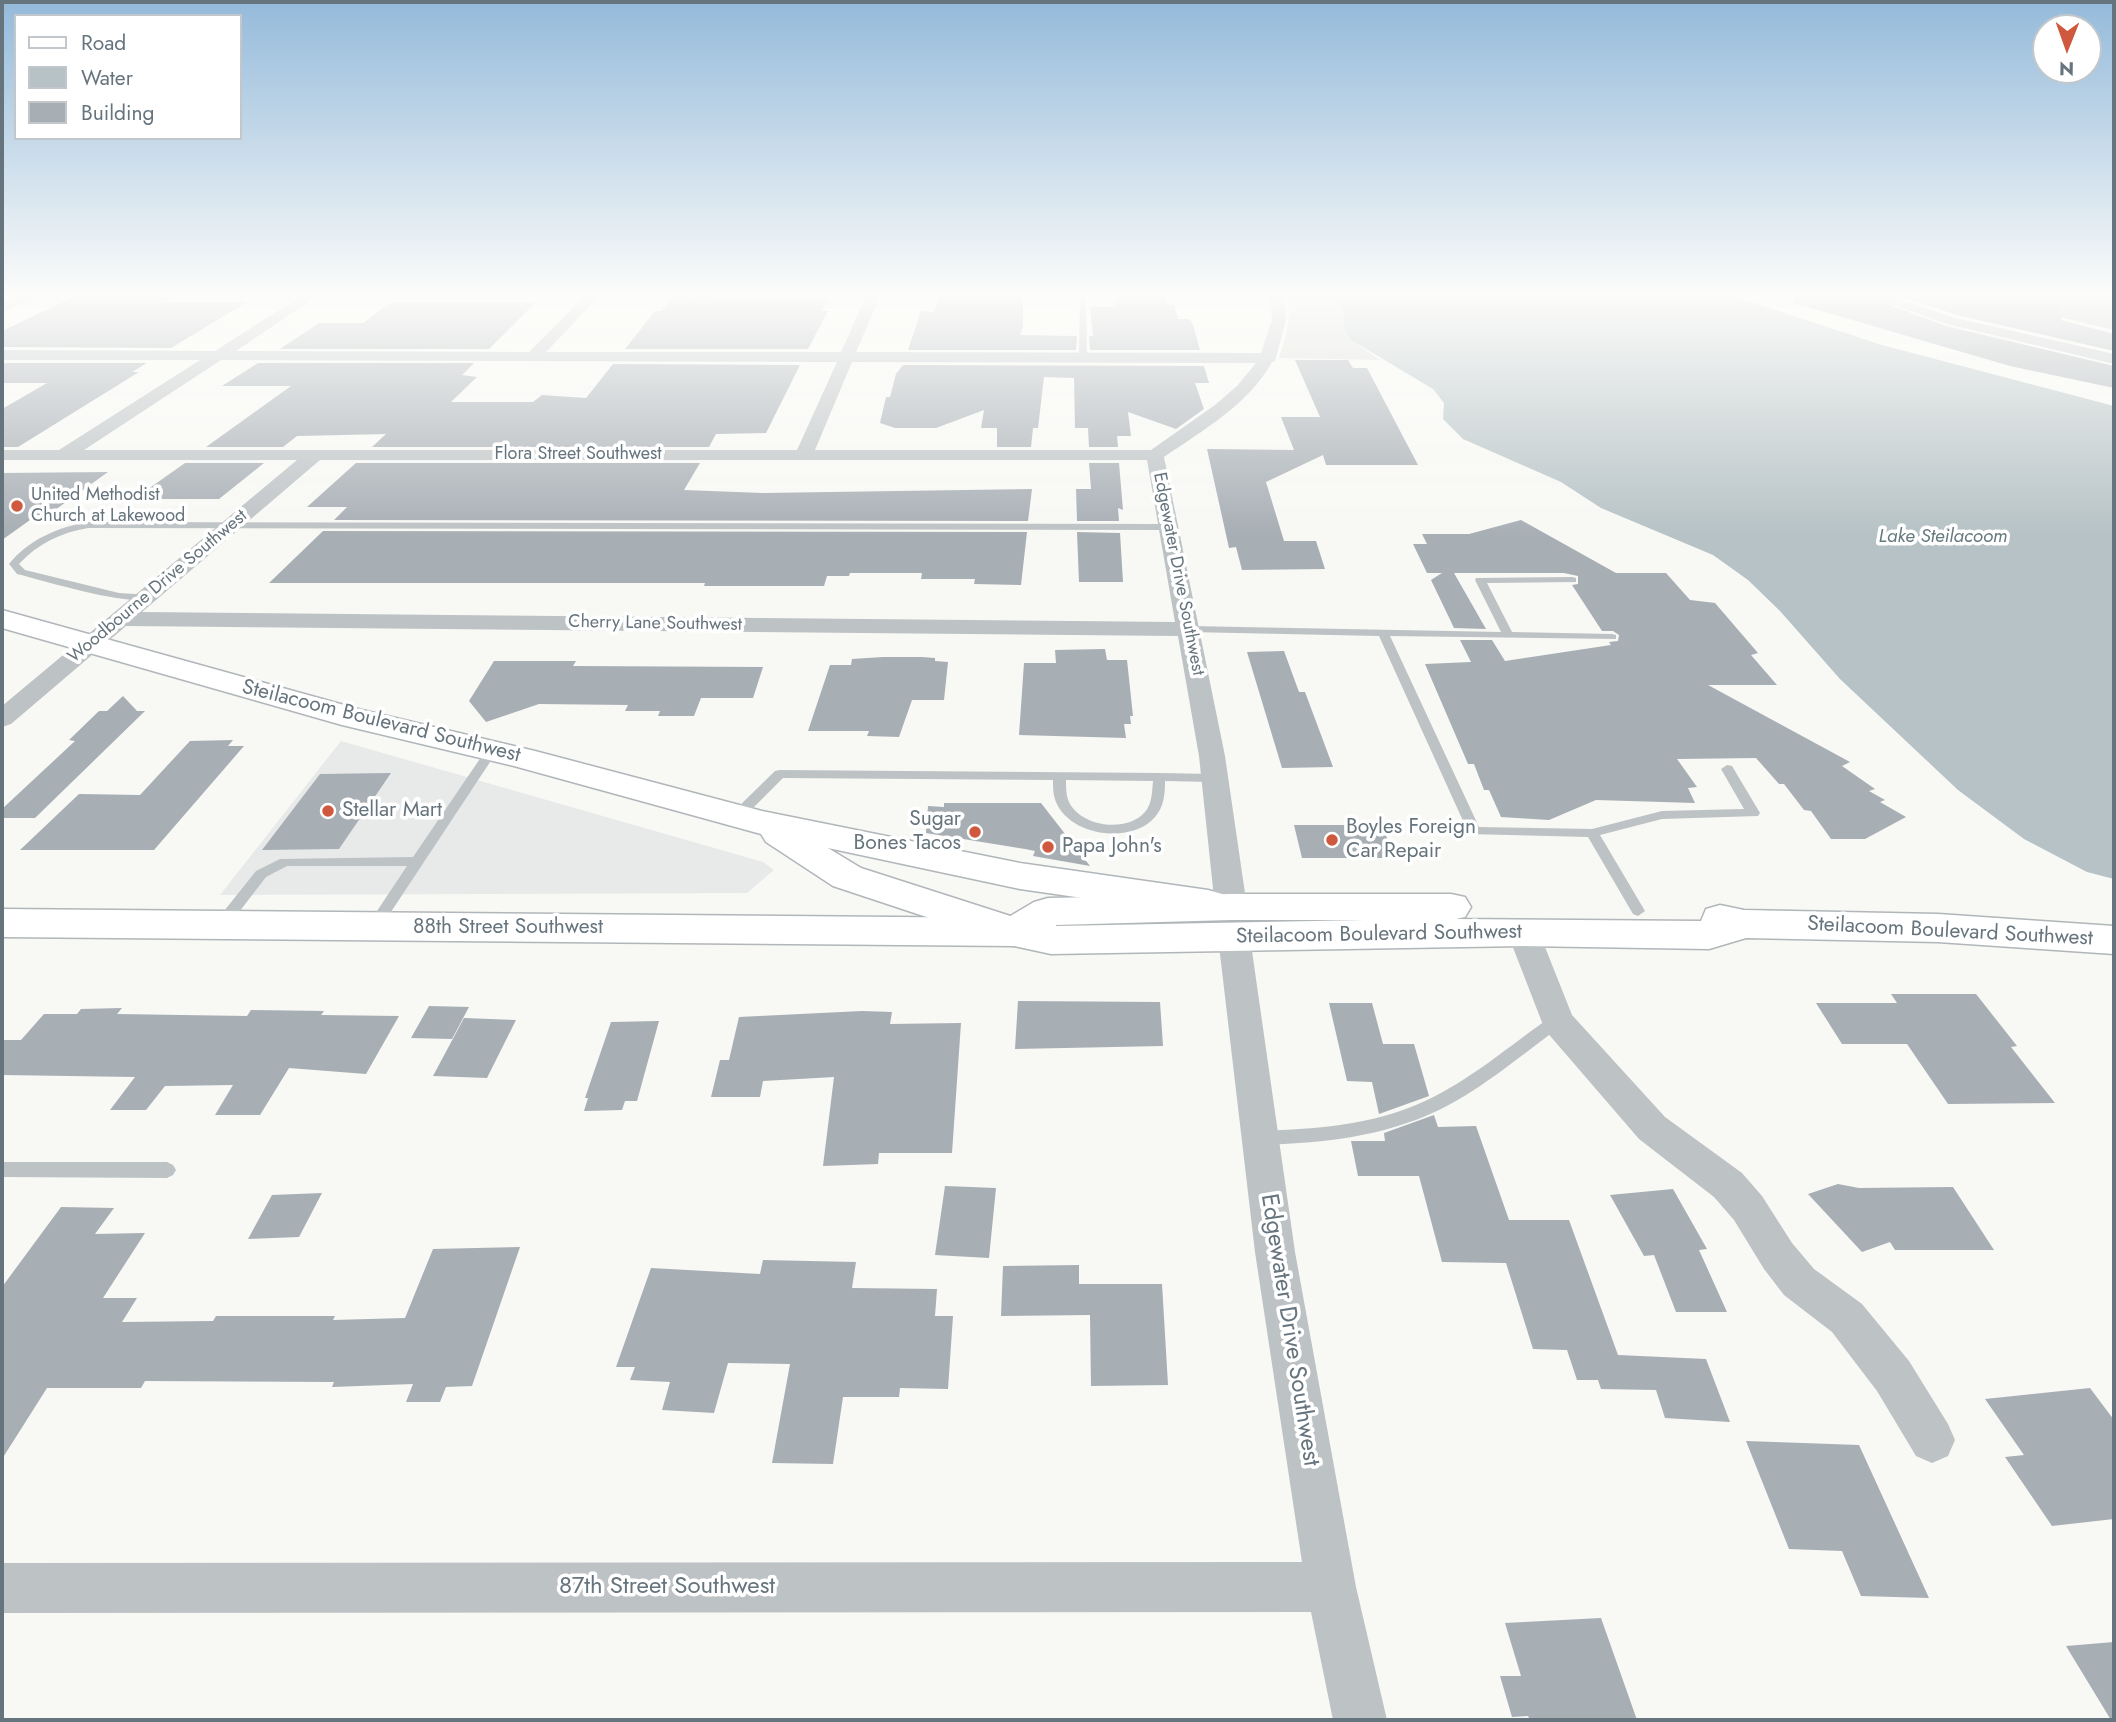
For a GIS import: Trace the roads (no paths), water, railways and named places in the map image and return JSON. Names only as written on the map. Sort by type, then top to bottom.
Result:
[{"type":"main road","name":"Steilacoom Boulevard Southwest","points":[[2,619],[354,718],[492,750],[749,819],[1232,922],[1709,935],[1744,924]]},
{"type":"main road","name":"Steilacoom Boulevard Southwest","points":[[749,819],[847,877],[1014,932],[1051,940],[1232,922],[1638,911],[1694,913],[1744,924],[1938,928],[2114,940]]},
{"type":"main road","name":"88th Street Southwest","points":[[2,923],[1014,932]]},
{"type":"street","points":[[62,454],[186,374]]},
{"type":"street","points":[[804,455],[839,374]]},
{"type":"street","name":"Edgewater Drive Southwest","points":[[1254,374],[1220,410],[1155,455],[1189,629],[1214,778],[1275,1252],[1331,1587],[1360,1720]]},
{"type":"street","name":"Flora Street Southwest","points":[[2,455],[1155,455]]},
{"type":"street","name":"Woodbourne Drive Southwest","points":[[2,719],[315,455]]},
{"type":"street","name":"Cherry Lane Southwest","points":[[120,619],[1189,629]]},
{"type":"street","points":[[1523,932],[1557,1021],[1652,1128],[1728,1185],[1748,1208],[1777,1256],[1799,1282],[1847,1318],[1893,1376],[1932,1440]]},
{"type":"street","name":"87th Street Southwest","points":[[2,1588],[1331,1587]]},
{"type":"lane","points":[[147,597],[119,596],[21,572],[14,564],[54,534],[78,526],[1169,527]]},
{"type":"lane","points":[[1508,635],[1480,580],[1572,580]]},
{"type":"lane","points":[[1189,629],[1612,636]]},
{"type":"lane","points":[[1383,633],[1474,831],[1592,833],[1662,815],[1753,813],[1727,769]]},
{"type":"lane","points":[[374,926],[492,750]]},
{"type":"lane","points":[[749,819],[780,774],[1214,778]]},
{"type":"lane","points":[[1059,777],[1062,802],[1085,823],[1124,828],[1145,820],[1158,801],[1159,777]]},
{"type":"lane","points":[[1592,833],[1638,911]]},
{"type":"lane","points":[[221,925],[261,874],[285,862],[418,861]]},
{"type":"lane","points":[[1260,1138],[1324,1136],[1380,1124],[1433,1105],[1475,1080],[1557,1021]]},
{"type":"lane","points":[[2,1170],[167,1170]]},
{"type":"water","name":"Lake Steilacoom","points":[[1409,374],[1994,374],[2114,406],[2114,879],[2087,872],[2024,839],[1958,790],[1840,679],[1780,611],[1748,580],[1713,555],[1601,508],[1561,482],[1463,439],[1443,419],[1444,403],[1433,389]]},
{"type":"place","name":"United Methodist Church at Lakewood","points":[[17,506]]},
{"type":"place","name":"Stellar Mart","points":[[328,811]]},
{"type":"place","name":"Sugar Bones Tacos","points":[[975,832]]},
{"type":"place","name":"Boyles Foreign Car Repair","points":[[1332,840]]},
{"type":"place","name":"Papa John's","points":[[1048,847]]}]
